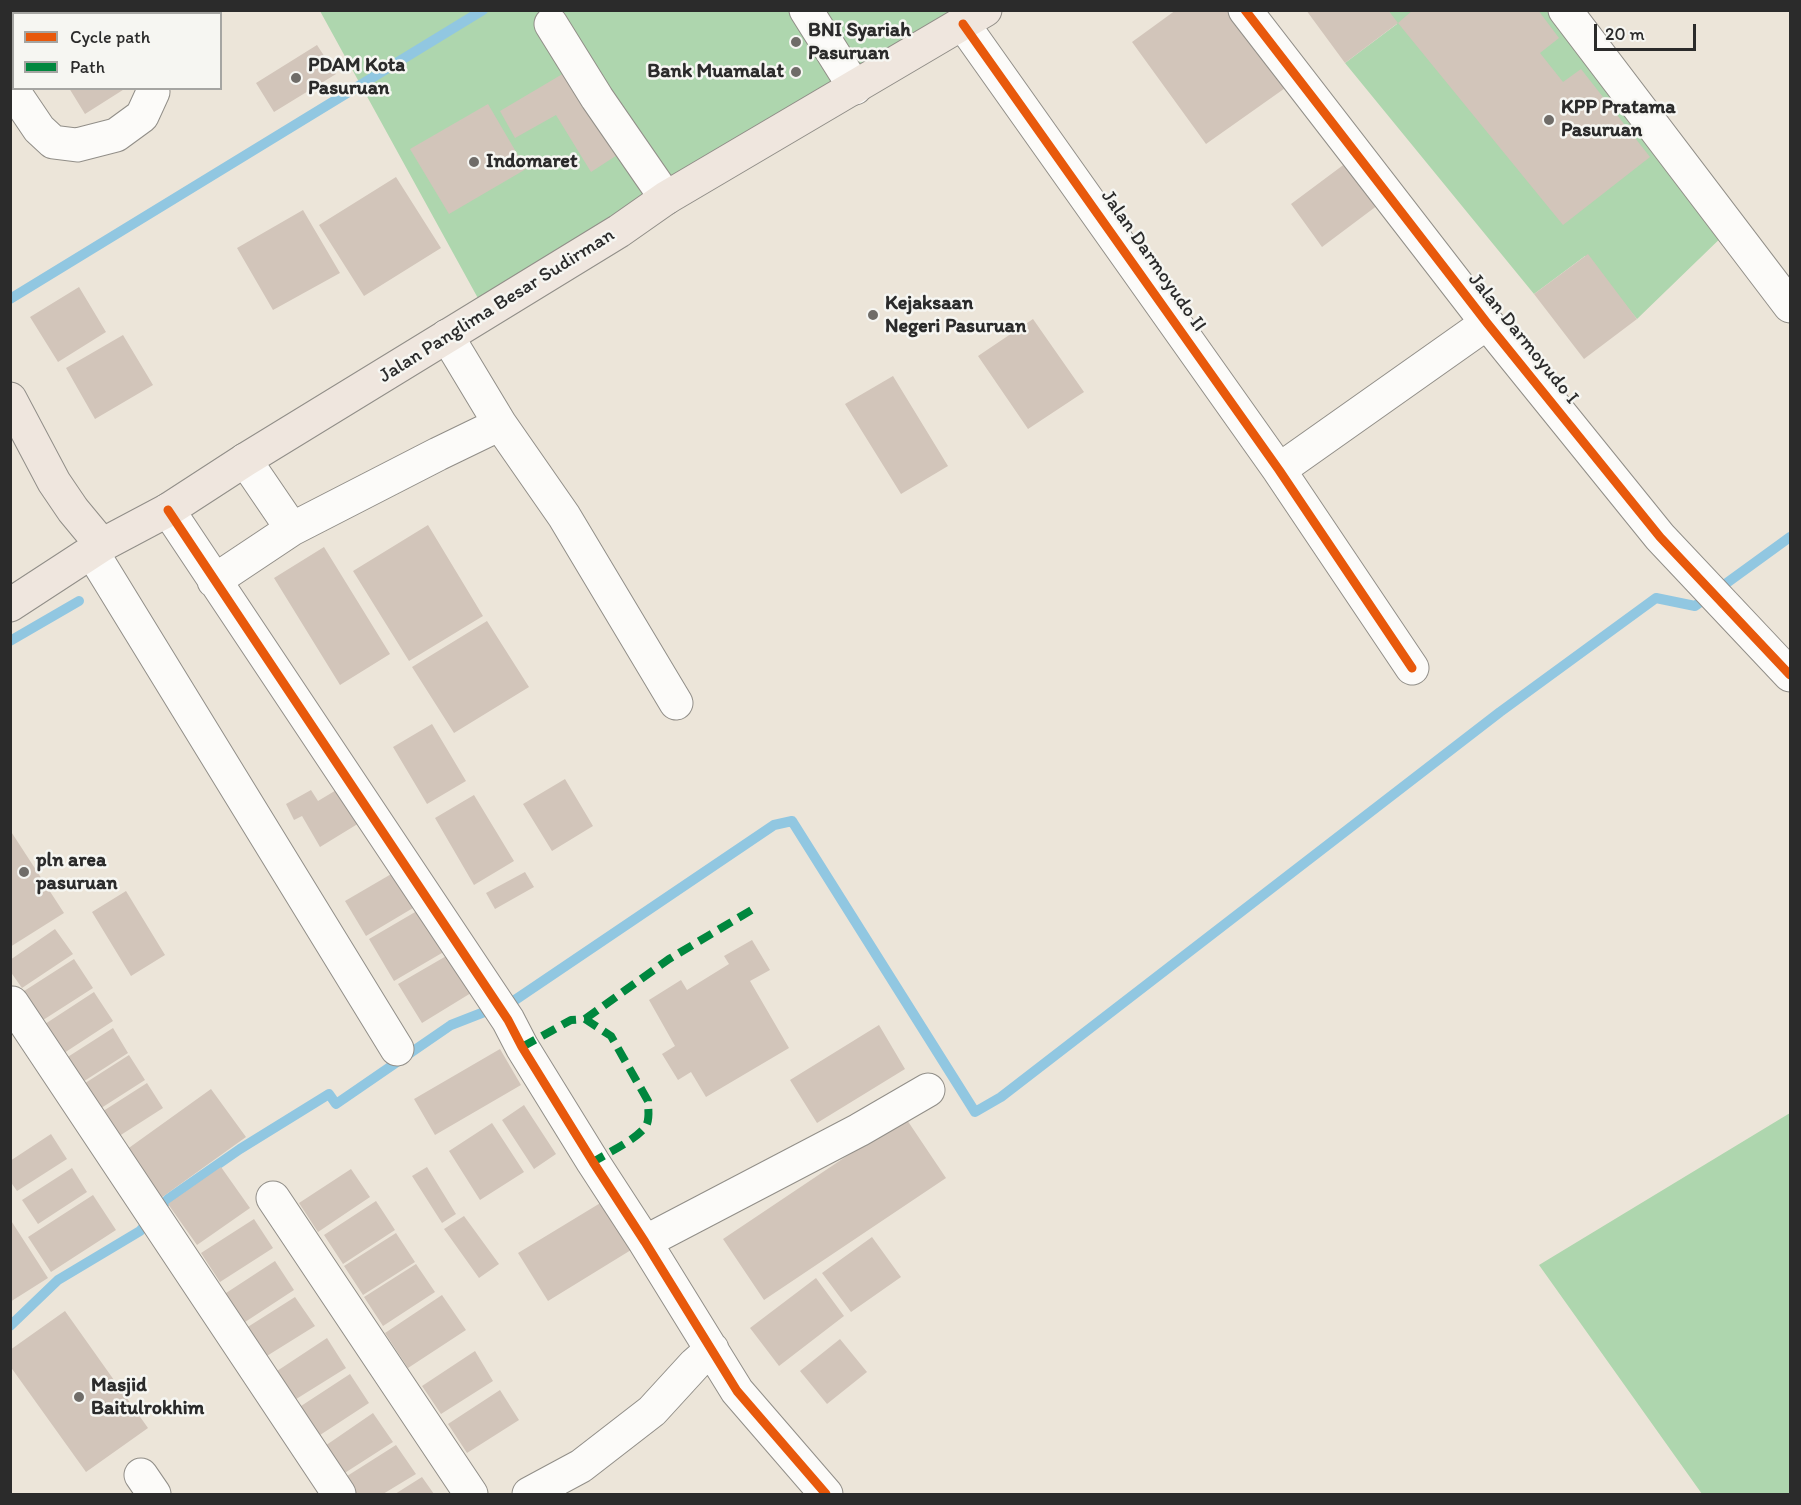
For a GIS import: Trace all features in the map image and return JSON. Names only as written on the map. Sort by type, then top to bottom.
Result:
[{"type":"main road","name":"Jalan Panglima Besar Sudirman","points":[[10,605],[97,549],[168,510],[245,460],[619,231],[666,198],[974,17]]},
{"type":"main road","points":[[10,399],[54,482],[97,549]]},
{"type":"street","points":[[806,10],[855,88]]},
{"type":"street","name":"Jalan Darmoyudo I","points":[[1245,10],[1487,323],[1660,537],[1791,675]]},
{"type":"street","points":[[1566,10],[1791,306]]},
{"type":"street","name":"Jalan Darmoyudo II","points":[[974,17],[1412,668]]},
{"type":"street","points":[[551,24],[597,98],[666,198]]},
{"type":"street","points":[[12,90],[39,129],[52,142],[77,145],[116,135],[142,116],[152,90]]},
{"type":"street","points":[[1279,470],[1487,323]]},
{"type":"street","points":[[447,336],[500,424],[564,516],[676,703]]},
{"type":"street","points":[[214,581],[292,529],[500,424]]},
{"type":"street","points":[[245,460],[292,529]]},
{"type":"street","points":[[168,510],[508,1020],[522,1047],[737,1391],[826,1494]]},
{"type":"street","points":[[97,549],[397,1049]]},
{"type":"street","points":[[12,1003],[339,1494]]},
{"type":"street","points":[[645,1242],[859,1130],[928,1090]]},
{"type":"street","points":[[273,1198],[471,1494]]},
{"type":"street","points":[[542,1492],[581,1466],[652,1411],[712,1349]]},
{"type":"green space","points":[[320,11],[979,11],[485,311]]},
{"type":"green space","points":[[1388,11],[1563,11],[1730,229],[1637,319],[1585,256],[1534,294],[1345,63],[1397,24]]},
{"type":"green space","points":[[1790,1113],[1790,1494],[1702,1494],[1539,1265]]},
{"type":"building","points":[[21,10],[81,10],[82,12],[22,12]]},
{"type":"building","points":[[1176,10],[1234,10],[1288,86],[1206,144],[1132,42]]},
{"type":"building","points":[[1306,10],[1388,10],[1398,23],[1345,63]]},
{"type":"building","name":"KPP Pratama Pasuruan","points":[[1413,10],[1538,10],[1559,38],[1540,53],[1563,82],[1581,69],[1650,157],[1563,225],[1398,23]]},
{"type":"building","name":"PDAM Kota Pasuruan","points":[[317,45],[336,74],[274,112],[256,83]]},
{"type":"building","points":[[576,66],[628,148],[591,172],[556,115],[515,138],[500,111]]},
{"type":"building","points":[[70,90],[123,90],[85,114]]},
{"type":"building","points":[[488,104],[526,169],[449,214],[410,149]]},
{"type":"building","points":[[1350,160],[1382,202],[1322,247],[1291,204]]},
{"type":"building","points":[[396,177],[441,248],[364,296],[319,225]]},
{"type":"building","points":[[303,210],[340,273],[273,310],[237,248]]},
{"type":"building","points":[[1588,254],[1637,319],[1584,359],[1534,294]]},
{"type":"building","points":[[79,287],[106,332],[58,362],[30,317]]},
{"type":"building","points":[[1033,319],[1084,392],[1028,429],[978,356]]},
{"type":"building","points":[[123,335],[153,385],[95,419],[66,368]]},
{"type":"building","points":[[893,376],[948,466],[901,494],[845,404]]},
{"type":"building","points":[[428,525],[483,616],[409,661],[353,571]]},
{"type":"building","points":[[324,547],[390,654],[340,685],[274,578]]},
{"type":"building","points":[[487,621],[529,687],[454,733],[412,667]]},
{"type":"building","points":[[432,724],[466,781],[427,804],[393,747]]},
{"type":"building","points":[[565,779],[593,826],[552,851],[523,804]]},
{"type":"building","points":[[348,783],[369,817],[320,847],[302,816],[294,820],[286,804],[311,790],[318,801]]},
{"type":"building","points":[[474,795],[514,861],[474,885],[435,818]]},
{"type":"building","name":"pln area pasuruan","points":[[10,830],[64,913],[10,947]]},
{"type":"building","points":[[525,872],[534,887],[495,909],[486,893]]},
{"type":"building","points":[[393,873],[413,908],[366,936],[345,901]]},
{"type":"building","points":[[126,891],[165,955],[131,976],[92,912]]},
{"type":"building","points":[[422,908],[447,950],[394,981],[369,939]]},
{"type":"building","points":[[55,929],[73,954],[22,988],[10,971],[10,960]]},
{"type":"building","points":[[752,940],[770,970],[750,981],[789,1048],[706,1097],[691,1072],[678,1080],[662,1054],[675,1046],[649,1000],[681,980],[687,990],[729,964],[724,956]]},
{"type":"building","points":[[448,955],[471,993],[422,1023],[398,984]]},
{"type":"building","points":[[74,959],[93,988],[40,1022],[21,993]]},
{"type":"building","points":[[94,992],[113,1021],[61,1055],[42,1026]]},
{"type":"building","points":[[879,1025],[905,1069],[817,1123],[790,1080]]},
{"type":"building","points":[[113,1028],[128,1053],[78,1085],[63,1060]]},
{"type":"building","points":[[500,1049],[521,1085],[435,1135],[414,1099]]},
{"type":"building","points":[[129,1055],[145,1080],[95,1112],[79,1087]]},
{"type":"building","points":[[147,1083],[163,1108],[113,1140],[97,1115]]},
{"type":"building","points":[[211,1089],[246,1137],[161,1198],[126,1150]]},
{"type":"building","points":[[524,1105],[556,1154],[534,1169],[502,1120]]},
{"type":"building","points":[[905,1117],[946,1178],[764,1300],[723,1239]]},
{"type":"building","points":[[492,1123],[524,1172],[480,1200],[449,1151]]},
{"type":"building","points":[[51,1134],[67,1159],[17,1191],[10,1181],[10,1161]]},
{"type":"building","points":[[221,1167],[250,1208],[197,1245],[168,1204]]},
{"type":"building","points":[[427,1167],[456,1214],[442,1223],[412,1176]]},
{"type":"building","points":[[72,1168],[87,1192],[38,1224],[22,1200]]},
{"type":"building","points":[[351,1169],[370,1197],[318,1232],[299,1203]]},
{"type":"building","points":[[93,1195],[116,1230],[51,1272],[28,1237]]},
{"type":"building","points":[[376,1201],[395,1230],[343,1264],[324,1235]]},
{"type":"building","points":[[602,1202],[631,1250],[548,1301],[518,1253]]},
{"type":"building","points":[[464,1216],[499,1264],[479,1278],[444,1229]]},
{"type":"building","points":[[10,1219],[48,1278],[10,1302]]},
{"type":"building","points":[[254,1219],[273,1248],[220,1282],[201,1253]]},
{"type":"building","points":[[396,1233],[415,1262],[363,1295],[344,1266]]},
{"type":"building","points":[[872,1237],[901,1277],[851,1312],[822,1273]]},
{"type":"building","points":[[275,1261],[294,1290],[242,1324],[223,1295]]},
{"type":"building","points":[[416,1264],[435,1292],[383,1326],[364,1297]]},
{"type":"building","points":[[816,1278],[844,1316],[779,1366],[750,1328]]},
{"type":"building","points":[[442,1295],[466,1330],[408,1368],[385,1333]]},
{"type":"building","points":[[295,1297],[315,1326],[262,1359],[243,1330]]},
{"type":"building","name":"Masjid Baitulrokhim","points":[[65,1311],[148,1428],[86,1472],[10,1366],[10,1350]]},
{"type":"building","points":[[327,1338],[346,1368],[293,1401],[274,1373]]},
{"type":"building","points":[[840,1339],[867,1372],[827,1404],[800,1371]]},
{"type":"building","points":[[475,1351],[493,1381],[441,1414],[422,1386]]},
{"type":"building","points":[[350,1374],[369,1403],[317,1437],[298,1408]]},
{"type":"building","points":[[500,1390],[519,1420],[467,1453],[448,1424]]},
{"type":"building","points":[[373,1413],[393,1442],[340,1476],[322,1448]]},
{"type":"building","points":[[396,1445],[416,1474],[383,1494],[355,1494],[344,1478]]},
{"type":"building","points":[[422,1477],[434,1494],[395,1494]]},
{"type":"waterway","points":[[10,299],[483,10]]},
{"type":"waterway","points":[[10,1326],[58,1280],[140,1231],[168,1199],[240,1149],[329,1094],[336,1104],[451,1025],[515,1000],[774,825],[792,821],[975,1112],[1001,1097],[1500,712],[1656,598],[1695,606],[1790,537]]},
{"type":"waterway","points":[[10,641],[79,601]]},
{"type":"marked path","points":[[585,1019],[669,959],[755,908]]},
{"type":"marked path","points":[[522,1047],[571,1020],[585,1019],[611,1036],[648,1101],[648,1120],[646,1126],[635,1136],[593,1162]]},
{"type":"cycle path","points":[[1245,10],[1487,323],[1660,537],[1790,675]]},
{"type":"cycle path","points":[[963,24],[1279,470],[1412,668]]},
{"type":"cycle path","points":[[168,510],[508,1020],[522,1047],[737,1391],[826,1494]]},
{"type":"place","name":"BNI Syariah Pasuruan","points":[[796,42]]},
{"type":"place","name":"Bank Muamalat","points":[[796,72]]},
{"type":"place","name":"PDAM Kota Pasuruan","points":[[296,78]]},
{"type":"place","name":"KPP Pratama Pasuruan","points":[[1549,120]]},
{"type":"place","name":"Indomaret","points":[[474,162]]},
{"type":"place","name":"Kejaksaan Negeri Pasuruan","points":[[873,315]]},
{"type":"place","name":"pln area pasuruan","points":[[24,872]]},
{"type":"place","name":"Masjid Baitulrokhim","points":[[79,1397]]}]
